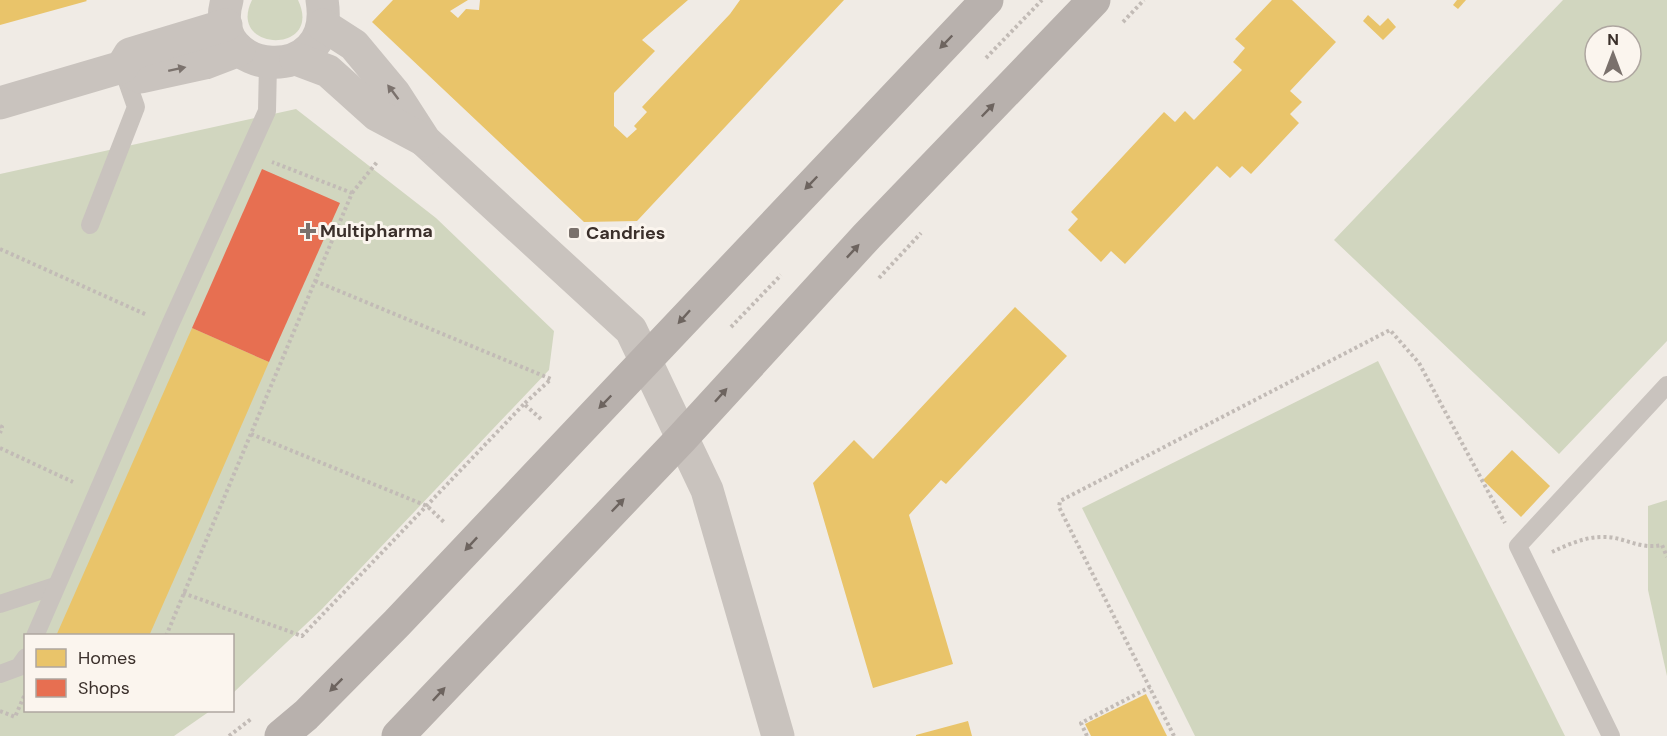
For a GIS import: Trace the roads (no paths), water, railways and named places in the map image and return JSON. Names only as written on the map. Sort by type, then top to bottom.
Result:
[{"type":"main road","points":[[281,736],[306,715],[397,622],[987,0]]},
{"type":"main road","points":[[398,736],[682,438],[867,236],[1094,0]]},
{"type":"street","points":[[322,12],[354,45],[394,93],[425,141]]},
{"type":"street","points":[[0,103],[122,68],[141,77],[205,63],[251,40],[313,44],[322,12]]},
{"type":"street","points":[[251,40],[328,71],[377,115],[425,141],[631,330],[707,490],[778,736]]},
{"type":"lane","points":[[36,634],[170,325],[267,111],[251,40]]},
{"type":"lane","points":[[90,225],[136,107],[122,68]]},
{"type":"lane","points":[[1611,736],[1518,546],[1667,385]]},
{"type":"lane","points":[[0,604],[55,586]]},
{"type":"lane","points":[[0,674],[19,667],[24,660]]},
{"type":"place","name":"Multipharma","points":[[308,231]]},
{"type":"place","name":"Candries","points":[[574,233]]}]
